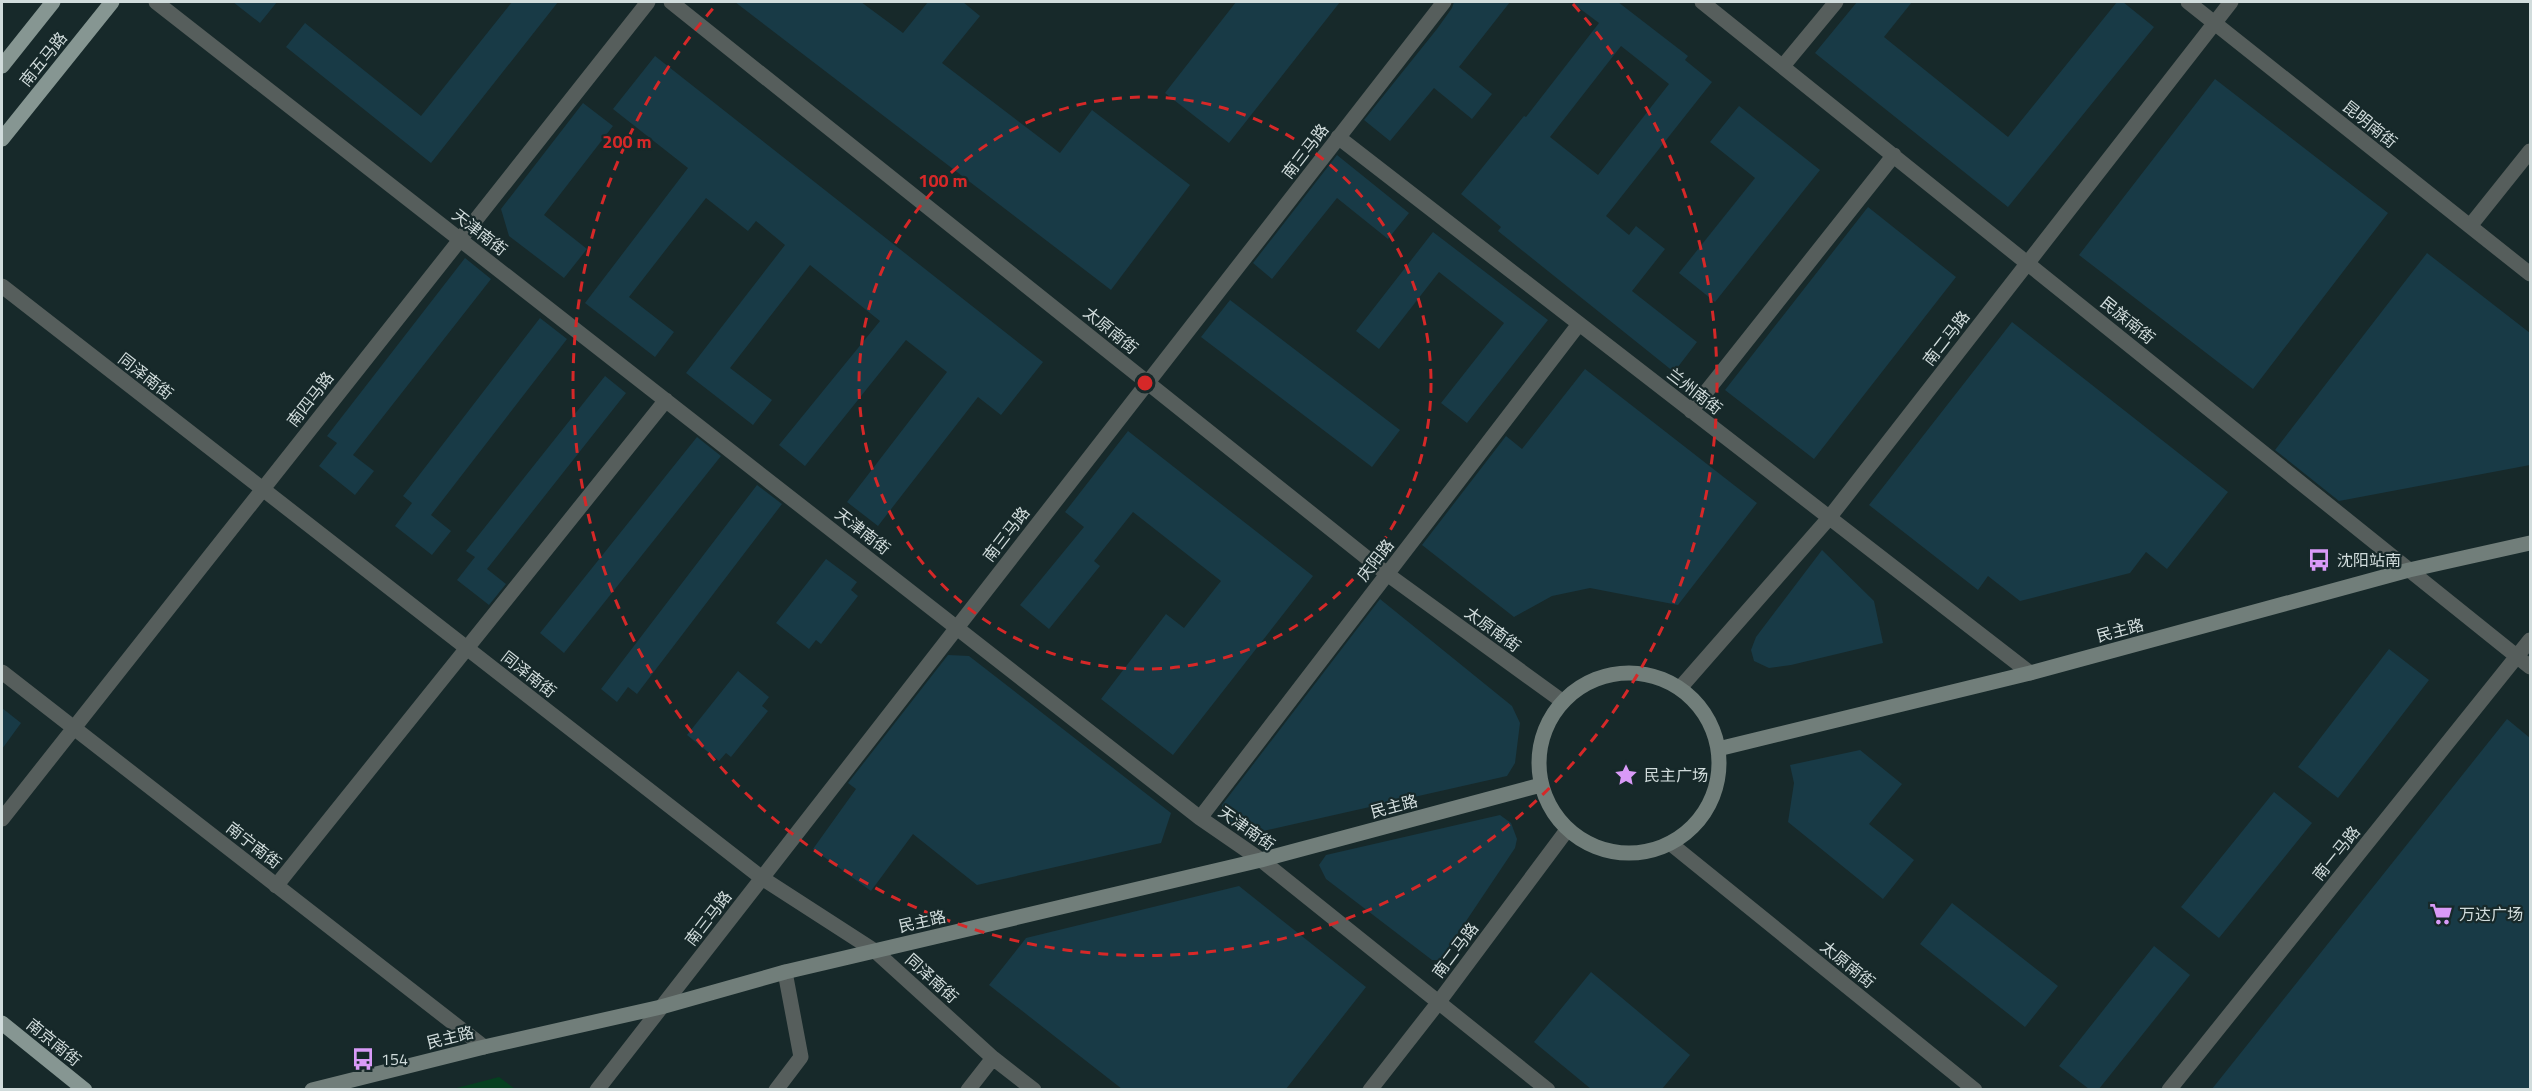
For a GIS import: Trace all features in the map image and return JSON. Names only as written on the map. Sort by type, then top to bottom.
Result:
[{"type":"main road","name":"南五马路","points":[[2,66],[53,2]]},
{"type":"main road","name":"南五马路","points":[[2,139],[112,2]]},
{"type":"main road","name":"南京南街","points":[[2,1023],[85,1089]]},
{"type":"street","name":"天津南街","points":[[156,2],[1200,818],[1261,860],[1548,1089]]},
{"type":"street","name":"南四马路","points":[[2,819],[648,2]]},
{"type":"street","name":"太原南街","points":[[671,2],[1387,574],[1562,701]]},
{"type":"street","name":"南三马路","points":[[597,1089],[1444,2]]},
{"type":"street","name":"民族南街","points":[[1702,2],[2530,668]]},
{"type":"street","points":[[1783,66],[1836,2]]},
{"type":"street","name":"昆明南街","points":[[2188,2],[2530,274]]},
{"type":"street","name":"南二马路","points":[[1680,688],[1829,518],[2231,2]]},
{"type":"street","name":"兰州南街","points":[[1338,138],[2030,673]]},
{"type":"street","points":[[2470,226],[2530,151]]},
{"type":"street","points":[[1691,411],[1894,155]]},
{"type":"street","name":"同泽南街","points":[[2,286],[762,878],[875,951],[993,1058],[1034,1089]]},
{"type":"street","name":"庆阳路","points":[[1200,818],[1579,324]]},
{"type":"street","points":[[276,886],[666,400]]},
{"type":"street","name":"民主路","points":[[1719,749],[2030,673],[2409,570],[2530,543]]},
{"type":"street","name":"南一马路","points":[[2169,1089],[2530,640]]},
{"type":"street","name":"南宁南街","points":[[2,672],[484,1047]]},
{"type":"street","points":[[1632,672],[1657,677],[1680,688],[1698,704],[1711,725],[1719,749],[1719,777],[1710,804],[1694,827],[1671,844],[1645,853],[1617,854],[1590,846],[1567,830],[1551,810],[1540,785],[1538,755],[1546,726],[1562,701],[1582,685],[1606,675],[1632,672]]},
{"type":"street","name":"民主路","points":[[312,1089],[661,1007],[785,972],[1261,860],[1540,785]]},
{"type":"street","name":"南二马路","points":[[1370,1089],[1438,1003],[1567,830]]},
{"type":"street","name":"太原南街","points":[[1671,844],[1975,1089]]},
{"type":"street","points":[[776,1089],[801,1057],[785,972]]},
{"type":"street","points":[[969,1089],[993,1058]]},
{"type":"green space","points":[[499,1077],[515,1089],[453,1089]]},
{"type":"building","points":[[233,2],[277,2],[260,23]]},
{"type":"building","points":[[512,2],[558,2],[431,163],[286,47],[305,23],[421,116]]},
{"type":"building","points":[[735,2],[861,2],[903,33],[928,2],[963,2],[980,16],[942,63],[1060,153],[1092,110],[1190,185],[1111,290]]},
{"type":"building","points":[[1236,2],[1340,2],[1229,143],[1165,93]]},
{"type":"building","points":[[1454,2],[1510,2],[1459,67],[1492,94],[1472,119],[1434,88],[1390,141],[1364,120],[1437,29]]},
{"type":"building","points":[[1571,2],[1618,2],[1688,56],[1685,60],[1712,82],[1606,216],[1629,235],[1636,226],[1665,249],[1632,291],[1697,342],[1674,372],[1498,231],[1501,227],[1461,194],[1524,116],[1526,117],[1599,23]],"holes":[[[1621,46],[1669,84],[1598,175],[1550,137]]]},
{"type":"building","points":[[1857,2],[1912,2],[1884,37],[2008,137],[2117,2],[2123,2],[2154,27],[2008,207],[1815,53]]},
{"type":"building","points":[[655,56],[1043,362],[1001,415],[978,397],[878,526],[847,502],[947,372],[906,340],[805,466],[779,445],[880,321],[810,265],[730,368],[772,400],[753,425],[686,373],[785,245],[756,221],[748,231],[706,198],[629,297],[674,332],[655,357],[585,303],[688,168],[613,109]]},
{"type":"building","points":[[2215,79],[2388,213],[2253,389],[2079,255]]},
{"type":"building","points":[[583,103],[613,126],[544,215],[587,249],[564,278],[509,236],[501,209]]},
{"type":"building","points":[[1739,106],[1820,170],[1715,302],[1679,273],[1755,178],[1710,142]]},
{"type":"building","points":[[1337,155],[1409,213],[1388,239],[1337,198],[1272,279],[1253,263]]},
{"type":"building","points":[[1868,207],[1956,277],[1814,459],[1725,390]]},
{"type":"building","points":[[1433,232],[1548,320],[1467,423],[1441,403],[1504,323],[1439,272],[1379,349],[1356,331]]},
{"type":"building","points":[[2427,253],[2530,333],[2530,465],[2339,501],[2275,450]]},
{"type":"building","points":[[465,258],[491,279],[353,455],[374,471],[355,495],[319,466],[337,443],[327,436]]},
{"type":"building","points":[[1230,300],[1400,430],[1372,467],[1201,337]]},
{"type":"building","points":[[540,318],[567,339],[431,515],[451,531],[432,555],[395,526],[412,503],[403,496]]},
{"type":"building","points":[[2012,322],[2228,492],[2167,569],[2146,552],[2130,573],[2020,601],[1988,576],[1978,590],[1869,505]]},
{"type":"building","points":[[1585,369],[1757,503],[1678,605],[1590,588],[1552,596],[1514,617],[1422,545],[1506,436],[1522,449]]},
{"type":"building","points":[[605,376],[626,393],[487,569],[506,584],[489,605],[457,580],[475,557],[466,551]]},
{"type":"building","points":[[1128,431],[1313,576],[1173,755],[1101,699],[1166,614],[1184,628],[1221,581],[1133,512],[1094,561],[1100,566],[1049,629],[1020,605],[1084,527],[1065,512]]},
{"type":"building","points":[[697,437],[721,456],[564,653],[540,633]]},
{"type":"building","points":[[757,485],[782,504],[637,694],[628,687],[617,702],[601,689]]},
{"type":"building","points":[[1822,550],[1874,601],[1883,643],[1791,665],[1769,668],[1754,661],[1751,650],[1756,637]]},
{"type":"building","points":[[826,559],[857,582],[851,590],[858,596],[821,644],[816,640],[809,649],[776,623]]},
{"type":"building","points":[[1380,599],[1512,706],[1520,723],[1515,763],[1507,776],[1263,831],[1233,825],[1223,814],[1222,805]]},
{"type":"building","points":[[2389,649],[2429,680],[2338,798],[2298,767]]},
{"type":"building","points":[[948,655],[969,656],[1171,813],[1161,843],[977,885],[913,834],[871,891],[813,849],[856,789],[848,783]]},
{"type":"building","points":[[738,671],[769,697],[762,706],[768,711],[731,757],[726,753],[719,761],[687,735]]},
{"type":"building","points":[[2,708],[21,723],[2,749]]},
{"type":"building","name":"万达广场","points":[[2507,719],[2530,738],[2530,1089],[2212,1089]]},
{"type":"building","points":[[1860,750],[1902,784],[1869,824],[1914,860],[1883,899],[1788,822],[1794,783],[1790,765]]},
{"type":"building","points":[[2274,792],[2312,823],[2219,938],[2181,907]]},
{"type":"building","points":[[1500,815],[1511,823],[1517,839],[1515,848],[1440,960],[1432,960],[1326,879],[1319,865],[1326,855]]},
{"type":"building","points":[[1239,886],[1366,987],[1286,1089],[1122,1089],[989,985],[1026,938]]},
{"type":"building","points":[[1952,903],[2058,986],[2025,1027],[1920,944]]},
{"type":"building","points":[[2154,946],[2190,975],[2099,1089],[2089,1089],[2059,1066]]},
{"type":"building","points":[[1591,972],[1690,1055],[1662,1089],[1591,1089],[1534,1042]]},
{"type":"place","name":"沈阳站南","points":[[2319,560]]},
{"type":"place","name":"民主广场","points":[[1626,775]]},
{"type":"place","name":"万达广场","points":[[2441,914]]},
{"type":"place","name":"154","points":[[363,1059]]}]
